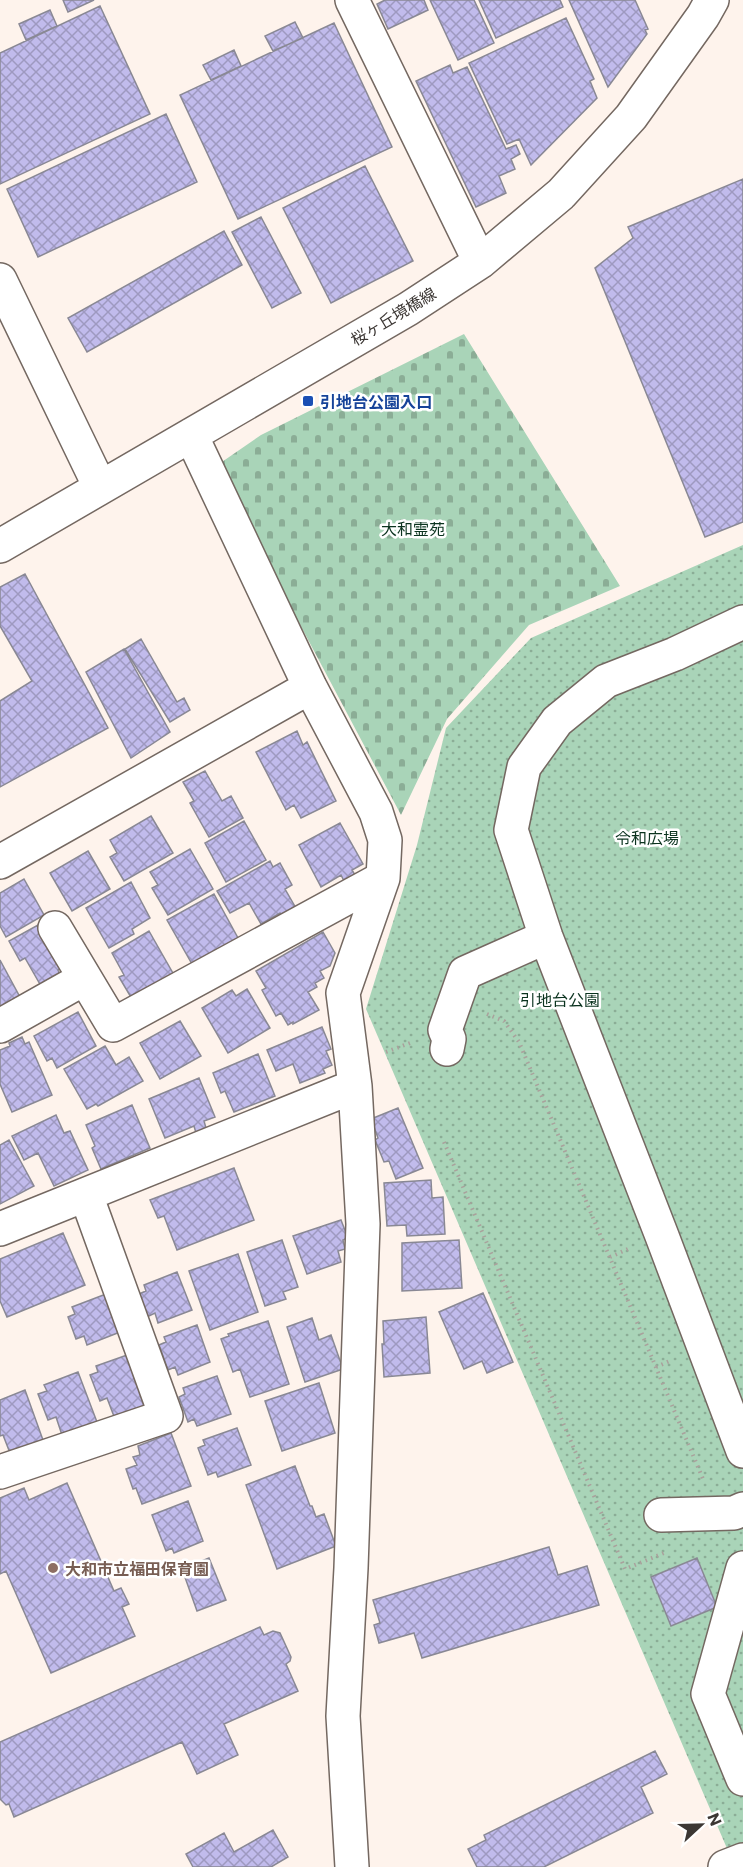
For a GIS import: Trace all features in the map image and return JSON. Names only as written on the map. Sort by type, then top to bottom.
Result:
[{"type":"street","points":[[352,0],[480,262]]},
{"type":"street","name":"桜ヶ丘境橋線","points":[[0,546],[408,309],[480,262],[561,194],[631,117],[712,0]]},
{"type":"street","points":[[0,280],[100,487]]},
{"type":"street","points":[[190,435],[310,687],[376,812],[385,840],[383,878],[343,993],[353,1076],[363,1224],[351,1568],[343,1716],[352,1867]]},
{"type":"street","points":[[743,622],[675,654],[606,681],[557,721],[524,767],[511,830],[546,937],[743,1451]]},
{"type":"street","points":[[0,862],[310,687]]},
{"type":"street","points":[[55,928],[113,1025],[383,878]]},
{"type":"street","points":[[446,1039],[465,973],[546,937]]},
{"type":"street","points":[[0,1026],[85,978]]},
{"type":"street","points":[[0,1229],[86,1195],[353,1076]]},
{"type":"street","points":[[0,1472],[165,1416],[86,1195]]},
{"type":"street","points":[[661,1515],[730,1511]]},
{"type":"street","points":[[743,1568],[708,1694],[743,1779]]},
{"type":"street","points":[[725,1867],[743,1860]]},
{"type":"path","points":[[353,1076],[446,1039],[487,1014],[504,1021],[519,1042],[730,1511]]},
{"type":"path","points":[[444,1142],[625,1569],[669,1551]]},
{"type":"green space","name":"大和霊苑","points":[[464,334],[620,586],[529,625],[447,719],[401,815],[216,466],[261,435]]},
{"type":"green space","name":"引地台公園","points":[[743,545],[743,1867],[735,1867],[366,1009],[417,845],[446,728],[531,638]]},
{"type":"building","points":[[63,0],[94,0],[68,12]]},
{"type":"building","points":[[385,0],[424,0],[428,10],[388,29],[377,4]]},
{"type":"building","points":[[430,0],[474,0],[494,43],[458,60]]},
{"type":"building","points":[[479,0],[560,0],[563,7],[496,38]]},
{"type":"building","points":[[569,0],[635,0],[648,29],[645,30],[647,34],[608,87]]},
{"type":"building","points":[[100,6],[150,114],[0,184],[0,53]]},
{"type":"building","points":[[50,10],[57,26],[26,40],[19,24]]},
{"type":"building","points":[[566,18],[594,79],[590,81],[597,98],[531,165],[519,139],[507,144],[469,63]]},
{"type":"building","points":[[295,22],[303,38],[273,51],[265,36]]},
{"type":"building","points":[[334,23],[392,147],[238,219],[180,95]]},
{"type":"building","points":[[234,50],[241,66],[211,80],[203,65]]},
{"type":"building","points":[[450,65],[453,73],[467,67],[506,149],[516,145],[520,154],[511,159],[515,169],[499,176],[506,193],[476,207],[416,81]]},
{"type":"building","points":[[166,114],[197,182],[38,257],[7,189]]},
{"type":"building","points":[[365,166],[413,261],[331,303],[283,208]]},
{"type":"building","points":[[743,179],[743,522],[705,537],[595,268],[633,238],[628,227]]},
{"type":"building","points":[[261,217],[301,293],[272,308],[232,232]]},
{"type":"building","points":[[224,231],[242,265],[87,352],[68,318]]},
{"type":"building","points":[[25,574],[108,728],[0,787],[0,701],[32,681],[0,626],[0,587]]},
{"type":"building","points":[[141,639],[177,702],[184,698],[190,710],[170,722],[125,649]]},
{"type":"building","points":[[124,649],[170,732],[131,758],[86,672]]},
{"type":"building","points":[[297,731],[303,745],[307,742],[336,801],[301,818],[294,805],[286,810],[256,752]]},
{"type":"building","points":[[205,771],[222,801],[231,796],[243,818],[209,837],[190,803],[194,801],[183,782]]},
{"type":"building","points":[[151,816],[173,853],[124,881],[110,857],[117,853],[110,840]]},
{"type":"building","points":[[244,821],[266,860],[226,882],[205,843]]},
{"type":"building","points":[[340,823],[363,864],[352,870],[355,875],[344,881],[341,875],[321,887],[299,845]]},
{"type":"building","points":[[190,849],[213,889],[168,915],[152,888],[158,885],[150,872]]},
{"type":"building","points":[[88,851],[110,889],[72,911],[50,873]]},
{"type":"building","points":[[270,861],[273,867],[280,863],[292,885],[285,889],[297,910],[282,918],[280,913],[261,924],[249,903],[230,913],[217,891]]},
{"type":"building","points":[[24,879],[44,915],[6,937],[0,926],[0,893]]},
{"type":"building","points":[[131,882],[150,918],[132,929],[134,934],[109,948],[86,908]]},
{"type":"building","points":[[214,894],[238,938],[192,964],[167,920]]},
{"type":"building","points":[[38,925],[63,968],[58,970],[60,975],[41,986],[25,958],[20,961],[9,941]]},
{"type":"building","points":[[149,931],[174,975],[132,999],[119,977],[124,975],[112,953]]},
{"type":"building","points":[[323,932],[335,953],[330,966],[320,971],[324,978],[315,983],[317,987],[308,992],[319,1010],[288,1025],[281,1013],[276,1016],[262,990],[266,988],[256,971]]},
{"type":"building","points":[[0,960],[21,999],[0,1010]]},
{"type":"building","points":[[247,989],[270,1028],[228,1053],[202,1008],[232,990],[236,996]]},
{"type":"building","points":[[78,1012],[96,1046],[57,1068],[52,1058],[47,1061],[34,1036]]},
{"type":"building","points":[[180,1021],[201,1056],[160,1079],[140,1043]]},
{"type":"building","points":[[322,1027],[331,1049],[326,1051],[332,1065],[323,1069],[325,1073],[300,1083],[293,1064],[276,1071],[267,1050]]},
{"type":"building","points":[[22,1037],[25,1044],[29,1042],[52,1095],[12,1112],[0,1084],[0,1050]]},
{"type":"building","points":[[105,1046],[116,1065],[129,1057],[143,1081],[98,1106],[96,1104],[87,1109],[64,1069]]},
{"type":"building","points":[[258,1054],[275,1096],[234,1112],[225,1091],[221,1093],[213,1073]]},
{"type":"building","points":[[199,1078],[215,1117],[204,1121],[206,1128],[196,1133],[194,1126],[165,1138],[149,1099]]},
{"type":"building","points":[[132,1105],[150,1148],[101,1169],[86,1125]]},
{"type":"building","points":[[398,1108],[423,1168],[396,1179],[389,1161],[384,1162],[375,1140],[378,1138],[371,1119]]},
{"type":"building","points":[[56,1115],[64,1133],[70,1131],[88,1170],[54,1186],[38,1153],[24,1160],[12,1136]]},
{"type":"building","points":[[9,1140],[34,1186],[0,1204],[0,1145]]},
{"type":"building","points":[[234,1168],[254,1220],[177,1250],[164,1216],[158,1218],[150,1200]]},
{"type":"building","points":[[431,1180],[432,1198],[443,1197],[445,1234],[407,1236],[406,1225],[387,1226],[384,1183]]},
{"type":"building","points":[[341,1220],[348,1238],[343,1240],[345,1249],[338,1251],[341,1262],[307,1274],[293,1236]]},
{"type":"building","points":[[63,1233],[85,1285],[7,1317],[0,1301],[0,1259]]},
{"type":"building","points":[[282,1240],[298,1287],[283,1292],[286,1299],[265,1306],[247,1252]]},
{"type":"building","points":[[459,1240],[462,1288],[402,1291],[402,1243]]},
{"type":"building","points":[[238,1254],[258,1312],[210,1330],[189,1271]]},
{"type":"building","points":[[177,1272],[192,1310],[158,1323],[155,1313],[147,1317],[139,1294],[146,1291],[144,1285]]},
{"type":"building","points":[[483,1293],[513,1362],[487,1373],[482,1361],[464,1369],[439,1312]]},
{"type":"building","points":[[106,1294],[120,1332],[87,1345],[84,1336],[76,1339],[68,1317],[75,1314],[72,1307]]},
{"type":"building","points":[[426,1317],[430,1373],[384,1377],[383,1321]]},
{"type":"building","points":[[312,1318],[319,1340],[331,1335],[343,1369],[305,1382],[287,1327]]},
{"type":"building","points":[[268,1321],[289,1384],[250,1397],[240,1369],[233,1372],[221,1339],[229,1336],[228,1334]]},
{"type":"building","points":[[197,1325],[210,1362],[178,1375],[175,1367],[168,1370],[159,1345],[166,1342],[164,1337]]},
{"type":"building","points":[[130,1354],[149,1406],[115,1419],[107,1398],[100,1401],[90,1375],[98,1372],[96,1366]]},
{"type":"building","points":[[78,1372],[97,1422],[62,1435],[56,1417],[48,1420],[38,1394],[47,1391],[44,1385]]},
{"type":"building","points":[[217,1376],[231,1414],[197,1426],[194,1419],[188,1422],[179,1397],[185,1394],[183,1388]]},
{"type":"building","points":[[319,1383],[335,1433],[282,1451],[265,1401]]},
{"type":"building","points":[[25,1390],[43,1440],[10,1453],[3,1435],[0,1436],[0,1400]]},
{"type":"building","points":[[237,1428],[251,1465],[218,1477],[216,1472],[208,1475],[198,1448],[205,1445],[203,1440]]},
{"type":"building","points":[[171,1433],[191,1486],[142,1504],[136,1488],[133,1489],[126,1469],[137,1465],[133,1457],[140,1455],[138,1446]]},
{"type":"building","points":[[295,1466],[310,1506],[316,1517],[324,1514],[336,1546],[277,1569],[246,1485]]},
{"type":"building","points":[[67,1483],[114,1591],[121,1588],[129,1604],[122,1607],[135,1636],[51,1673],[6,1571],[0,1574],[0,1498],[24,1488],[29,1500]]},
{"type":"building","points":[[188,1501],[203,1541],[174,1553],[172,1548],[166,1551],[152,1515]]},
{"type":"building","points":[[549,1547],[558,1575],[587,1566],[599,1605],[422,1658],[414,1633],[379,1643],[374,1625],[380,1623],[373,1600]]},
{"type":"building","points":[[209,1558],[226,1600],[197,1611],[182,1569]]},
{"type":"building","points":[[697,1558],[717,1607],[671,1626],[651,1577]]},
{"type":"building","points":[[260,1627],[264,1635],[273,1631],[280,1633],[291,1657],[286,1664],[298,1691],[224,1724],[238,1755],[197,1774],[182,1742],[14,1817],[9,1804],[6,1805],[0,1799],[0,1742]]},
{"type":"building","points":[[655,1751],[667,1774],[641,1787],[653,1813],[544,1867],[477,1867],[468,1849],[486,1840],[484,1835]]},
{"type":"building","points":[[273,1830],[288,1857],[271,1867],[193,1867],[186,1854],[224,1833],[234,1852]]},
{"type":"place","name":"引地台公園入口","points":[[308,401]]},
{"type":"place","name":"大和市立福田保育園","points":[[53,1568]]},
{"type":"park label","name":"令和広場","points":[[647,837]]}]
